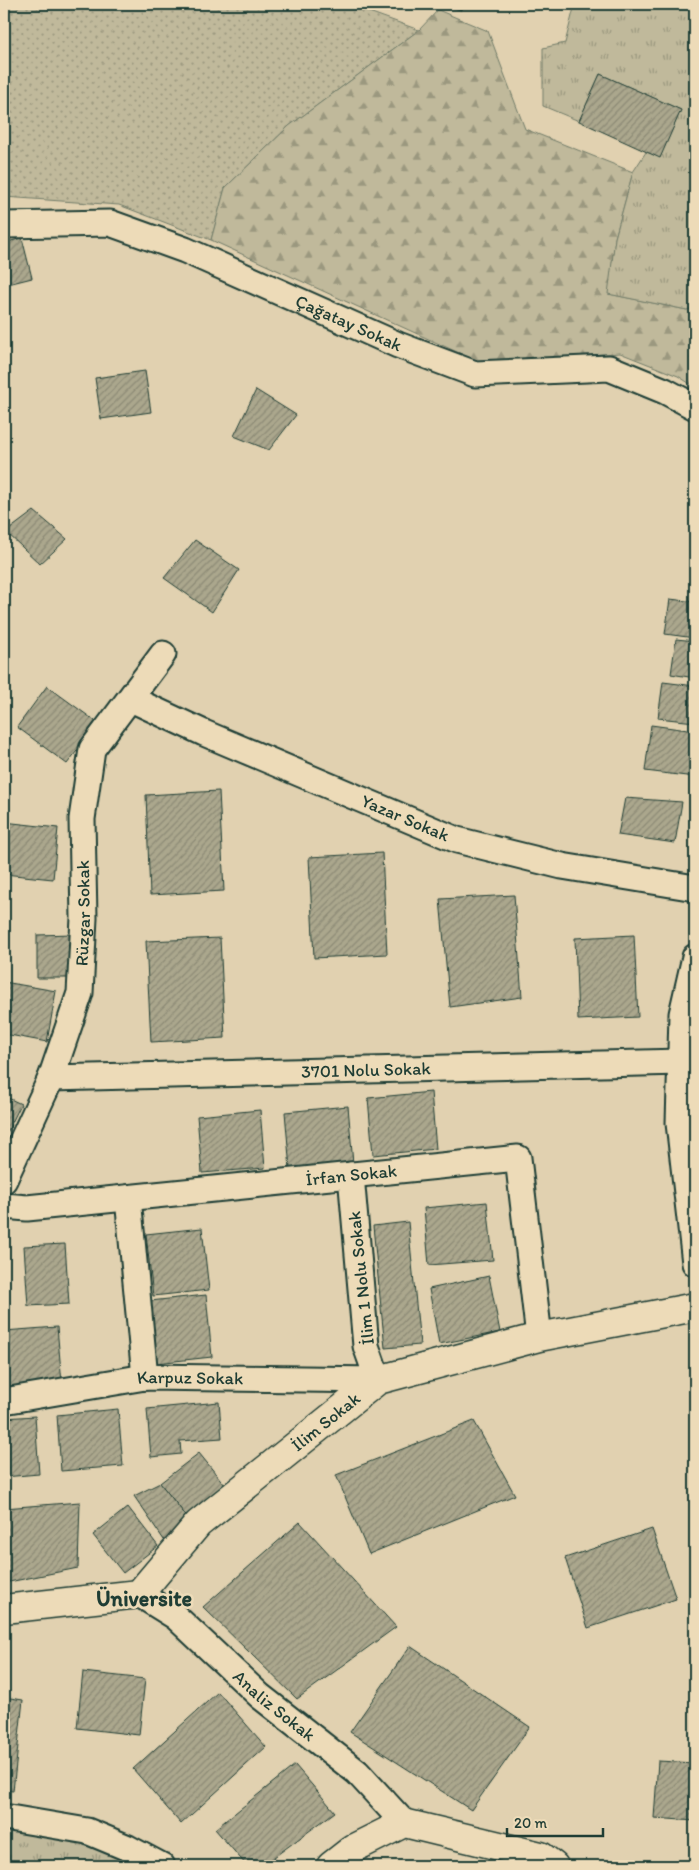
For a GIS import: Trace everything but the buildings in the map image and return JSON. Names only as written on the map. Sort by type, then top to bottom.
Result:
[{"type":"street","name":"Çağatay Sokak","points":[[4,225],[110,223],[185,250],[398,345],[475,374],[608,368],[665,391],[695,407]]},
{"type":"street","name":"Rüzgar Sokak","points":[[4,1180],[51,1078],[80,993],[84,918],[82,819],[92,749],[163,654]]},
{"type":"street","name":"Yazar Sokak","points":[[131,699],[204,733],[457,840],[562,866],[695,888]]},
{"type":"street","points":[[695,957],[682,1014],[679,1123],[695,1263]]},
{"type":"street","name":"3701 Nolu Sokak","points":[[51,1078],[681,1062]]},
{"type":"street","name":"İrfan Sokak","points":[[4,1206],[27,1208],[518,1158],[539,1337]]},
{"type":"street","name":"İlim 1 Nolu Sokak","points":[[351,1175],[366,1346],[378,1380]]},
{"type":"street","points":[[128,1198],[145,1377]]},
{"type":"street","name":"İlim Sokak","points":[[139,1594],[198,1524],[378,1380],[539,1337],[695,1306]]},
{"type":"street","name":"Karpuz Sokak","points":[[4,1401],[145,1377],[378,1380]]},
{"type":"street","points":[[4,1609],[139,1594]]},
{"type":"street","name":"Analiz Sokak","points":[[139,1594],[176,1617],[260,1696],[357,1772],[404,1823]]},
{"type":"street","points":[[4,1817],[87,1831],[128,1848],[162,1866]]},
{"type":"street","points":[[331,1866],[354,1848],[404,1823],[541,1856],[554,1866]]},
{"type":"green space","points":[[4,4],[347,4],[419,30],[289,126],[225,188],[211,240],[119,205],[4,197]]},
{"type":"green space","points":[[575,4],[695,4],[695,307],[687,310],[608,294],[615,238],[633,172],[646,152],[660,157],[681,110],[600,74],[579,121],[543,106],[543,48],[565,43]]},
{"type":"green space","points":[[438,10],[488,31],[525,129],[633,172],[615,238],[609,294],[687,310],[695,307],[695,387],[678,376],[620,353],[479,362],[211,240],[225,188],[289,126],[419,30]]},
{"type":"green space","points":[[4,1807],[167,1858],[177,1866],[4,1866]]},
{"type":"district","name":"Üniversite","points":[[144,1598]]}]
